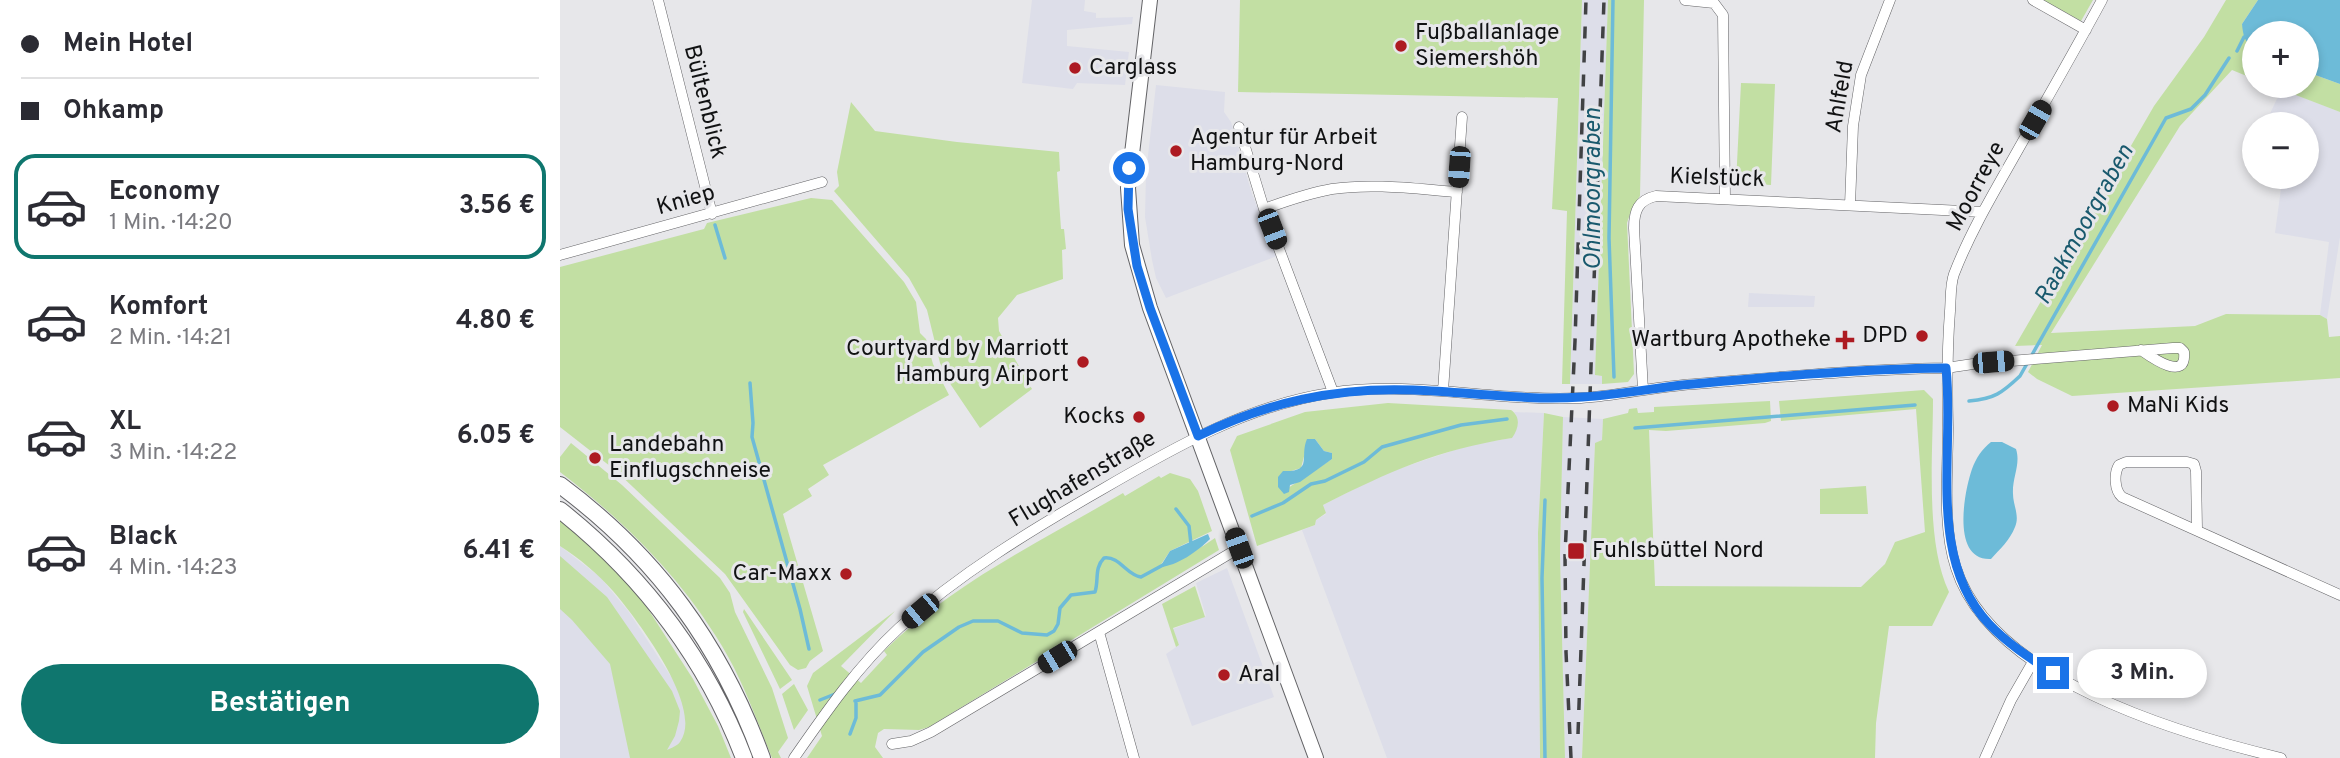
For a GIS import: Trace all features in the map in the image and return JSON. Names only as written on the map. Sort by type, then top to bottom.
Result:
[{"type":"highway","points":[[560,485],[615,530],[684,606],[731,683],[762,758]]},
{"type":"highway","points":[[560,510],[622,565],[669,621],[711,686],[744,758]]},
{"type":"main road","points":[[1150,0],[1129,168],[1128,209],[1132,245],[1146,296],[1316,758]]},
{"type":"street","name":"Bültenblick","points":[[658,0],[712,214]]},
{"type":"street","points":[[1685,0],[1714,3],[1723,15],[1726,199]]},
{"type":"street","name":"Ahlfeld","points":[[1850,205],[1853,126],[1861,75],[1890,0]]},
{"type":"street","points":[[2033,0],[2086,30]]},
{"type":"street","name":"Moorreye","points":[[2102,0],[1983,212],[1953,277],[1946,368],[1949,537],[1956,570],[1965,590],[1988,623],[2034,660],[2091,694],[2143,718],[2201,738],[2281,758]]},
{"type":"street","points":[[1443,391],[1462,117]]},
{"type":"street","points":[[1238,127],[1264,209],[1333,392]]},
{"type":"street","name":"Kniep","points":[[560,255],[822,182]]},
{"type":"street","points":[[1264,209],[1300,197],[1348,187],[1457,192]]},
{"type":"street","name":"Kielstück","points":[[1643,390],[1634,228],[1636,209],[1643,200],[1657,196],[1983,212]]},
{"type":"street","name":"Flughafenstraße","points":[[794,758],[855,675],[900,628],[985,562],[1087,498],[1198,436],[1228,422],[1273,407],[1333,392],[1394,389],[1556,399],[2141,350]]},
{"type":"street","points":[[2197,529],[2194,464],[2126,462],[2119,465],[2116,471],[2119,495],[2340,595]]},
{"type":"street","points":[[892,744],[911,741],[931,732],[1239,548]]},
{"type":"street","points":[[1099,632],[1131,756]]},
{"type":"street","points":[[1985,758],[2001,718],[2034,660]]},
{"type":"shaded area","name":"Carglass","points":[[1032,0],[1085,0],[1084,11],[1096,13],[1096,18],[1133,17],[1132,24],[1067,30],[1067,46],[1129,52],[1125,85],[1077,83],[1073,89],[1022,83]]},
{"type":"shaded area","points":[[1582,0],[1608,0],[1595,375],[1602,376],[1602,384],[1570,384]]},
{"type":"shaded area","points":[[1156,85],[1225,92],[1224,112],[1231,122],[1252,194],[1277,256],[1166,298],[1156,278],[1145,217],[1146,173]]},
{"type":"shaded area","points":[[2304,98],[2340,112],[2340,237],[2327,319],[2320,315],[2329,242],[2275,233],[2281,189],[2319,189],[2319,112],[2271,112],[2277,99]]},
{"type":"shaded area","points":[[1749,293],[1815,296],[1814,307],[1748,307]]},
{"type":"shaded area","points":[[1514,412],[1544,413],[1538,533],[1540,758],[1387,758],[1302,530],[1315,525],[1316,520],[1326,514],[1323,505],[1386,473],[1470,445],[1512,438],[1516,415]]},
{"type":"shaded area","points":[[1563,417],[1603,419],[1602,440],[1595,444],[1582,758],[1565,758],[1560,555]]},
{"type":"shaded area","points":[[560,546],[600,577],[629,612],[724,758],[560,758]]},
{"type":"shaded area","points":[[1227,568],[1274,697],[1192,726],[1166,654],[1179,645],[1173,629],[1206,616],[1196,583]]},
{"type":"green space","name":"Fußballanlage Siemershöh","points":[[1240,0],[1582,0],[1570,384],[1562,384],[1567,211],[1552,209],[1558,98],[1238,92]]},
{"type":"green space","points":[[1608,0],[1644,0],[1640,196],[1627,223],[1634,374],[1628,382],[1602,384],[1602,376],[1595,375]]},
{"type":"green space","points":[[2043,0],[2093,0],[2081,21]]},
{"type":"green space","points":[[2226,0],[2258,0],[2242,21],[2242,74],[2232,70],[2180,126],[2051,333],[2195,326],[2226,314],[2320,315],[2327,319],[2329,337],[2340,336],[2340,378],[2072,396],[2028,372],[2042,345],[2015,346],[2154,106],[2204,37]]},
{"type":"green space","points":[[2319,76],[2340,84],[2340,112],[2303,98],[2319,98]]},
{"type":"green space","points":[[1741,83],[1775,84],[1771,185],[1736,183]]},
{"type":"green space","points":[[851,102],[875,131],[1059,152],[1060,171],[1057,172],[1061,229],[1064,229],[1066,249],[1062,250],[1063,279],[1017,295],[998,318],[999,331],[1032,389],[980,428],[951,385],[940,363],[927,310],[909,278],[834,191],[839,186],[837,172]]},
{"type":"green space","points":[[811,198],[832,200],[904,282],[916,302],[920,333],[926,339],[933,364],[949,395],[823,465],[829,475],[808,489],[812,496],[783,514],[823,651],[810,661],[806,668],[798,670],[790,665],[725,574],[615,470],[560,427],[560,267],[704,229],[707,223]]},
{"type":"green space","points":[[1924,390],[1933,399],[1933,524],[1941,571],[1949,592],[1932,626],[1889,626],[1876,723],[1875,758],[1582,758],[1595,443],[1602,440],[1603,419],[1637,408],[1638,413],[1654,412],[1654,407],[1770,401],[1771,421],[1765,423],[1649,430],[1655,586],[1861,587],[1885,564],[1895,542],[1925,532],[1916,409],[1781,421],[1779,401]]},
{"type":"green space","points":[[1388,403],[1511,410],[1518,423],[1512,438],[1460,449],[1392,472],[1323,505],[1326,513],[1316,520],[1315,525],[1257,546],[1230,450],[1237,436],[1305,412]],"holes":[[[1315,439],[1324,451],[1332,453],[1332,459],[1288,488],[1291,471],[1301,468],[1306,449]]]},
{"type":"green space","points":[[1544,413],[1563,417],[1560,555],[1565,758],[1540,758],[1538,533]]},
{"type":"green space","points":[[571,443],[622,485],[720,578],[730,593],[735,612],[772,688],[788,738],[778,752],[781,758],[772,758],[730,659],[688,596],[628,530],[560,472],[560,457]]},
{"type":"green space","points":[[1170,473],[1190,479],[1198,491],[1212,531],[1170,551],[1160,566],[1215,538],[1219,550],[929,727],[919,730],[884,729],[878,733],[875,747],[883,758],[807,758],[822,736],[807,686],[813,673],[895,611],[841,666],[861,683],[887,655],[884,651],[968,584],[1123,493],[1125,496],[1159,476],[1161,478]]},
{"type":"green space","points":[[1866,486],[1868,514],[1820,514],[1820,489]]},
{"type":"green space","points":[[560,518],[594,546],[639,595],[693,679],[718,726],[731,758],[630,758],[610,664],[560,609],[560,556],[607,597],[672,691],[680,711],[675,736],[667,750],[680,742],[685,727],[683,708],[676,686],[664,664],[624,604],[595,572],[560,546]]},
{"type":"green space","points":[[1195,586],[1205,617],[1173,628],[1179,645],[1176,647],[1162,604]]},
{"type":"green space","points":[[744,609],[792,680],[780,689],[743,612]]},
{"type":"green space","points":[[794,684],[808,710],[794,730],[782,694]]},
{"type":"water","points":[[2258,0],[2340,0],[2340,84],[2319,76],[2319,21],[2244,21]]},
{"type":"water","points":[[1307,439],[1315,439],[1324,451],[1332,453],[1332,459],[1300,482],[1290,485],[1289,492],[1284,494],[1278,487],[1278,477],[1283,471],[1293,471],[1302,466]]},
{"type":"water","points":[[1991,442],[2002,442],[2016,449],[2018,460],[2013,488],[2016,523],[2008,540],[1991,559],[1978,557],[1970,549],[1965,537],[1964,508],[1975,461]]},
{"type":"water","points":[[1208,534],[1210,539],[1193,553],[1173,564],[1160,567],[1170,551]]},
{"type":"waterway","name":"Ohlmoorgraben","points":[[1613,0],[1609,238],[1614,377]]},
{"type":"waterway","name":"Raakmoorgraben","points":[[2237,51],[2242,41]]},
{"type":"waterway","name":"Raakmoorgraben","points":[[1969,401],[1997,394],[2020,376],[2166,118],[2191,109],[2205,95],[2229,58]]},
{"type":"waterway","points":[[715,225],[725,258]]},
{"type":"waterway","points":[[750,383],[752,437],[809,649]]},
{"type":"waterway","name":"Raakmoorgraben","points":[[1635,428],[1915,405]]},
{"type":"waterway","name":"Raakmoorgraben","points":[[1252,516],[1283,503],[1311,484],[1325,481],[1364,462],[1382,447],[1461,425],[1507,419]]},
{"type":"waterway","points":[[1545,500],[1542,578],[1545,758]]},
{"type":"waterway","points":[[1176,509],[1189,526],[1191,544]]},
{"type":"waterway","name":"Raakmoorgraben","points":[[855,701],[880,695],[923,652],[959,627],[973,621],[998,621],[1022,633],[1047,635],[1054,631],[1058,624],[1060,608],[1071,595],[1095,592],[1098,570],[1104,558],[1114,560],[1141,577],[1163,565]]},
{"type":"waterway","name":"Raakmoorgraben","points":[[820,700],[835,694]]},
{"type":"waterway","points":[[850,734],[856,718],[856,703]]},
{"type":"railway","points":[[1571,758],[1565,555],[1586,0]]},
{"type":"railway","points":[[1578,734],[1604,0]]},
{"type":"place","name":"Fußballanlage Siemershöh","points":[[1401,46]]},
{"type":"place","name":"Carglass","points":[[1075,68]]},
{"type":"place","name":"Agentur für Arbeit Hamburg-Nord","points":[[1176,151]]},
{"type":"place","name":"DPD","points":[[1922,336]]},
{"type":"place","name":"Wartburg Apotheke","points":[[1845,340]]},
{"type":"place","name":"Courtyard by Marriott Hamburg Airport","points":[[1083,362]]},
{"type":"place","name":"MaNi Kids","points":[[2113,406]]},
{"type":"place","name":"Kocks","points":[[1139,417]]},
{"type":"place","name":"Landebahn Einflugschneise","points":[[595,458]]},
{"type":"place","name":"Fuhlsbüttel Nord","points":[[1576,551]]},
{"type":"place","name":"Car-Maxx","points":[[846,574]]},
{"type":"place","name":"Aral","points":[[1224,675]]},
{"type":"route","points":[[1129,168],[1128,209],[1137,266],[1198,436],[1228,422],[1273,407],[1333,392],[1414,390],[1556,399],[1683,385],[1946,368],[1949,537],[1956,570],[1965,590],[1988,623],[2022,653],[2053,673]]}]
